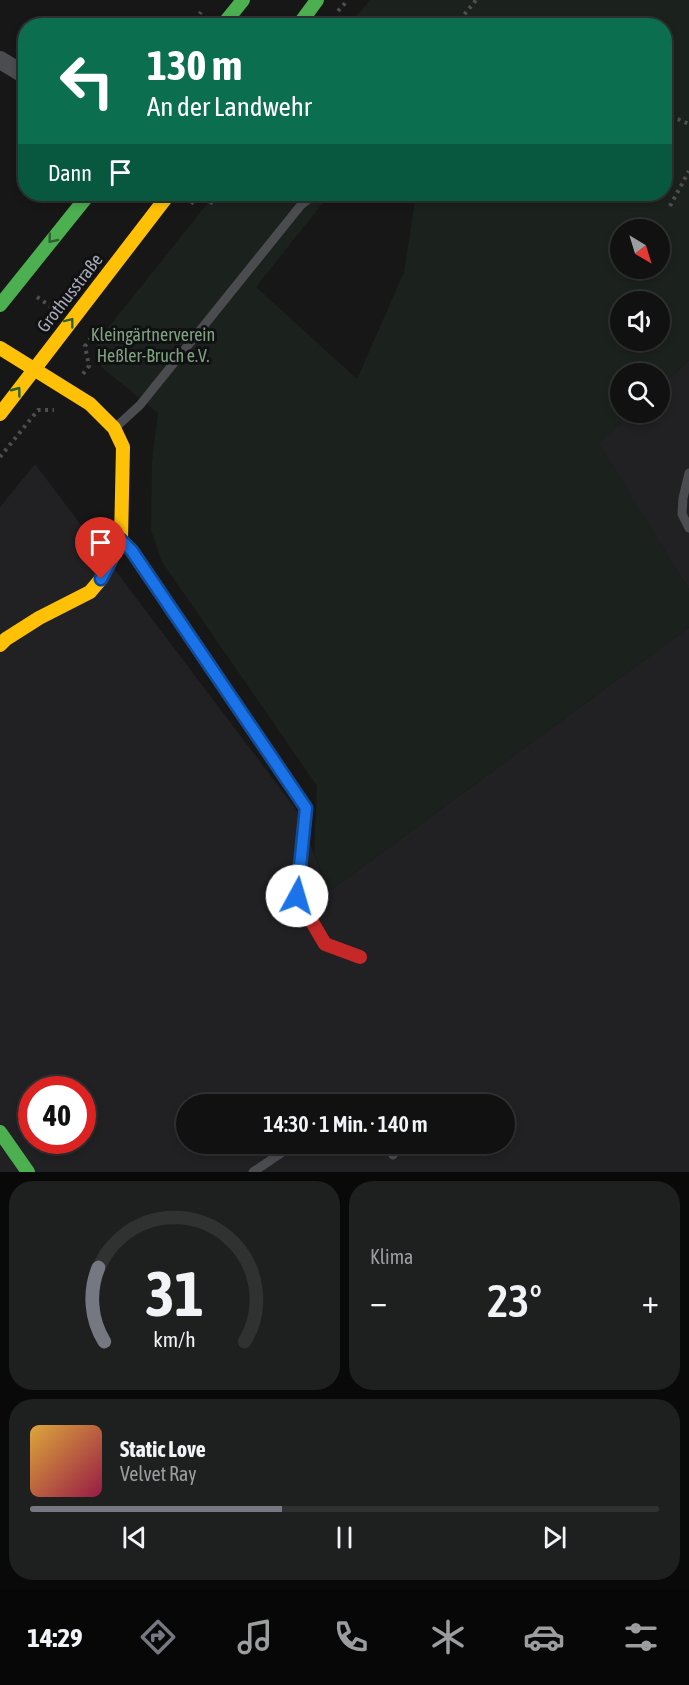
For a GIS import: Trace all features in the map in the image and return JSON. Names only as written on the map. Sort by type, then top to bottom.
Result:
[{"type":"street","points":[[228,18],[243,0]]},
{"type":"street","points":[[304,18],[317,0]]},
{"type":"street","points":[[0,60],[18,71]]},
{"type":"street","points":[[0,305],[83,201]]},
{"type":"street","name":"Grothusstraße","points":[[0,414],[164,201]]},
{"type":"street","points":[[0,348],[90,404],[114,428],[123,447],[121,540],[101,579],[90,592],[39,618],[0,645]]},
{"type":"street","points":[[121,540],[132,551],[306,808],[297,896],[325,944],[360,957]]},
{"type":"street","points":[[2,1139],[28,1172]]},
{"type":"lane","points":[[114,428],[140,405],[306,201]]},
{"type":"lane","points":[[689,473],[682,514],[689,528]]},
{"type":"lane","points":[[253,1172],[280,1154]]},
{"type":"path","points":[[461,18],[476,0]]},
{"type":"path","points":[[672,117],[689,124]]},
{"type":"path","points":[[670,206],[689,171]]},
{"type":"path","points":[[185,213],[194,201]]},
{"type":"path","points":[[37,296],[54,309]]},
{"type":"path","points":[[85,371],[89,366],[85,346],[99,327]]},
{"type":"path","points":[[0,457],[38,410],[54,411],[58,406]]},
{"type":"shaded area","points":[[689,360],[689,590],[598,443],[621,423],[670,423],[670,378]]},
{"type":"shaded area","points":[[35,464],[298,812],[328,892],[689,627],[689,1172],[0,1172],[0,507]]},
{"type":"green space","name":"Kleingärtnerverein Heßler-Bruch e.V.","points":[[370,0],[689,0],[689,360],[670,378],[670,363],[610,363],[610,423],[621,423],[599,443],[689,590],[689,627],[328,892],[314,853],[317,786],[162,562],[151,530],[152,461],[158,413],[101,367],[96,343],[209,201],[324,201],[256,287],[357,379],[404,272],[415,201],[672,201],[672,18],[355,18]]},
{"type":"traffic: fast","points":[[228,18],[243,0]]},
{"type":"traffic: fast","points":[[304,18],[317,0]]},
{"type":"traffic: fast","points":[[0,305],[83,201]]},
{"type":"traffic: fast","points":[[0,1132],[28,1172]]},
{"type":"traffic: slow","points":[[0,414],[164,201]]},
{"type":"traffic: slow","points":[[0,348],[90,404],[114,428],[123,447],[121,540],[101,579],[90,592],[39,618],[0,645]]},
{"type":"traffic: slow","points":[[121,540],[132,551],[285,777]]},
{"type":"traffic: jam","points":[[285,777],[306,808],[297,896],[325,944],[360,957]]},
{"type":"route","points":[[101,579],[121,540],[132,551],[306,808],[297,896]]}]
